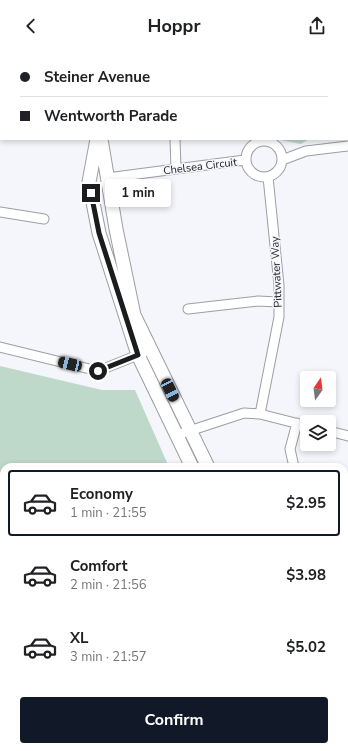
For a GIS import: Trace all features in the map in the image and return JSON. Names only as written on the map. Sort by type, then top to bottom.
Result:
[{"type":"street","points":[[97,140],[89,182],[99,233],[138,355],[190,463]]},
{"type":"street","points":[[101,140],[107,178],[134,315],[206,463]]},
{"type":"street","points":[[175,140],[176,169]]},
{"type":"street","points":[[261,141],[267,141],[278,148],[282,160],[277,172],[268,178],[262,178],[250,172],[245,160],[249,148],[261,141]]},
{"type":"street","points":[[282,160],[306,151],[348,146]]},
{"type":"street","name":"Chelsea Circuit","points":[[107,178],[245,160]]},
{"type":"street","name":"Pittwater Way","points":[[260,414],[279,317],[279,279],[268,178]]},
{"type":"street","points":[[0,212],[44,219]]},
{"type":"street","points":[[188,309],[258,300],[279,302]]},
{"type":"street","points":[[0,347],[98,371],[151,350]]},
{"type":"street","points":[[178,435],[190,429],[244,412],[260,414],[300,424]]},
{"type":"street","points":[[293,463],[290,449],[297,423]]},
{"type":"street","points":[[336,433],[348,436]]},
{"type":"green space","points":[[280,140],[307,140],[301,144]]},
{"type":"green space","points":[[0,366],[102,390],[135,390],[167,463],[0,463]]},
{"type":"route","points":[[91,193],[99,233],[138,355],[98,371]]}]
